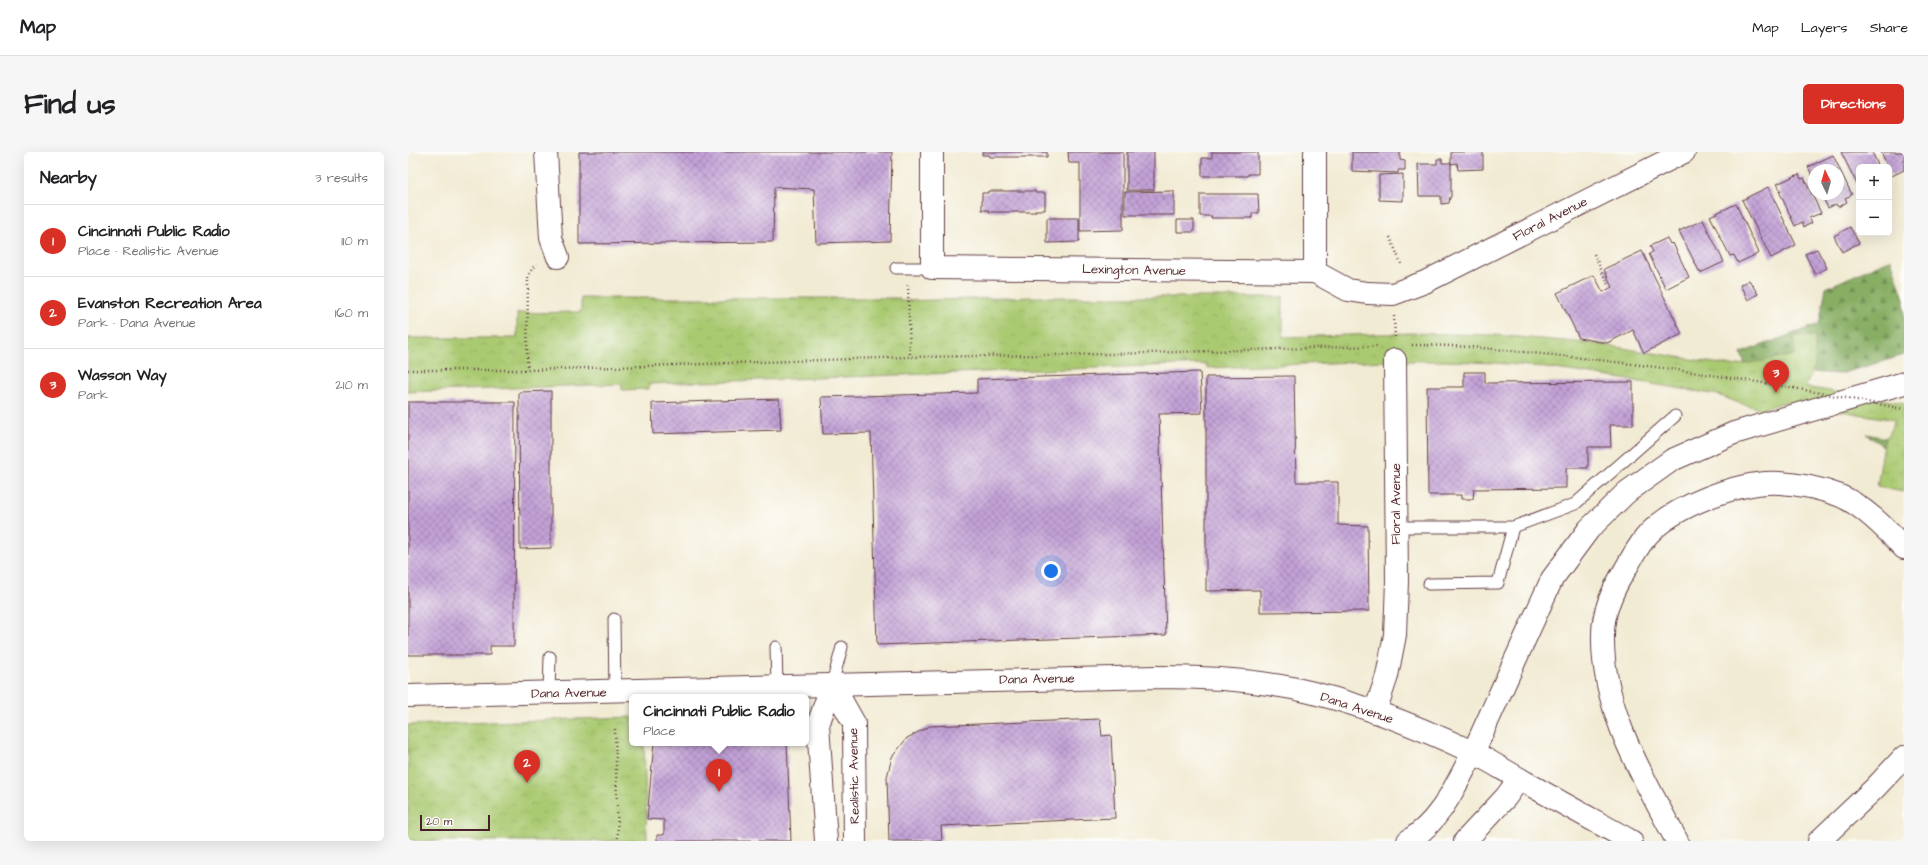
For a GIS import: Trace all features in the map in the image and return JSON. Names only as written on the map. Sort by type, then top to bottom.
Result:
[{"type":"main road","points":[[546,152],[551,238],[558,257]]},
{"type":"main road","points":[[932,152],[932,268]]},
{"type":"main road","points":[[1314,152],[1315,272]]},
{"type":"main road","name":"Floral Avenue","points":[[1367,293],[1393,294],[1425,282],[1684,152]]},
{"type":"main road","name":"Lexington Avenue","points":[[932,268],[1315,272],[1348,290],[1367,293]]},
{"type":"main road","name":"Floral Avenue","points":[[1375,712],[1387,676],[1395,635],[1397,581],[1395,353]]},
{"type":"main road","points":[[1408,841],[1418,835],[1439,814],[1473,753],[1552,579],[1589,529],[1627,492],[1672,460],[1734,432],[1904,383]]},
{"type":"main road","points":[[1676,841],[1638,768],[1618,719],[1605,671],[1603,633],[1608,605],[1617,583],[1646,537],[1687,506],[1719,493],[1749,485],[1780,483],[1839,495],[1859,508],[1885,529],[1904,548]]},
{"type":"main road","name":"Dana Avenue","points":[[408,696],[615,692],[832,684],[1187,677],[1291,688],[1375,712],[1473,753],[1631,841]]},
{"type":"main road","points":[[826,841],[818,725],[832,684]]},
{"type":"main road","name":"Realistic Avenue","points":[[832,684],[854,723],[855,841]]},
{"type":"main road","points":[[1818,841],[1875,788],[1904,757]]},
{"type":"main road","points":[[1465,841],[1506,798],[1519,779]]},
{"type":"lane","name":"Lexington Avenue","points":[[902,268],[932,268]]},
{"type":"lane","points":[[1396,527],[1513,527],[1575,504],[1675,416]]},
{"type":"lane","points":[[1428,584],[1498,583],[1513,527]]},
{"type":"lane","points":[[614,619],[615,692]]},
{"type":"lane","points":[[776,647],[777,686]]},
{"type":"lane","points":[[832,684],[842,647]]},
{"type":"lane","points":[[549,693],[550,657]]},
{"type":"path","points":[[1390,237],[1402,266]]},
{"type":"path","points":[[1594,254],[1608,285]]},
{"type":"path","points":[[527,370],[528,276],[534,266],[558,257]]},
{"type":"path","points":[[902,268],[910,357]]},
{"type":"path","points":[[1393,294],[1395,353]]},
{"type":"path","points":[[408,370],[527,370],[910,357],[1105,354],[1395,353],[1452,345],[1567,356],[1711,374],[1904,409]]},
{"type":"path","points":[[615,729],[618,841]]},
{"type":"green space","points":[[1891,259],[1904,299],[1904,355],[1840,374],[1746,368],[1741,353],[1819,324],[1826,288]]},
{"type":"green space","points":[[1035,297],[1283,297],[1283,337],[1411,333],[1495,335],[1598,344],[1733,366],[1794,355],[1794,336],[1815,336],[1815,367],[1805,387],[1904,403],[1904,492],[1877,487],[1884,443],[1895,420],[1785,402],[1762,409],[1739,403],[1718,395],[1550,368],[1494,363],[1458,361],[1386,361],[1207,368],[1207,364],[649,384],[649,389],[622,390],[622,384],[408,392],[408,338],[517,338],[517,313],[581,312],[581,298],[900,298],[900,301]]},
{"type":"green space","points":[[1866,434],[1904,442],[1904,461]]},
{"type":"green space","points":[[629,717],[629,746],[644,746],[647,841],[408,841],[408,725]]},
{"type":"building","points":[[579,152],[892,152],[890,241],[816,243],[814,189],[774,187],[773,242],[579,244]]},
{"type":"building","points":[[982,152],[1047,152],[1047,157],[990,157],[989,155],[982,155]]},
{"type":"building","points":[[1068,152],[1123,152],[1123,230],[1080,231],[1080,163],[1069,163]]},
{"type":"building","points":[[1127,152],[1154,152],[1154,190],[1127,190]]},
{"type":"building","points":[[1212,152],[1258,152],[1258,174],[1248,174],[1248,176],[1202,176],[1202,158],[1212,158]]},
{"type":"building","points":[[1352,152],[1400,152],[1400,160],[1405,161],[1405,170],[1398,170],[1398,173],[1352,171]]},
{"type":"building","points":[[1451,152],[1483,152],[1483,169],[1458,170],[1457,163],[1451,164]]},
{"type":"building","points":[[1841,152],[1872,152],[1878,164],[1856,164],[1856,182]]},
{"type":"building","points":[[1881,152],[1904,152],[1904,170],[1892,176],[1892,164],[1886,164]]},
{"type":"building","points":[[1833,155],[1837,164],[1814,164]]},
{"type":"building","points":[[1437,159],[1442,159],[1442,163],[1451,163],[1451,197],[1449,203],[1441,204],[1441,196],[1419,196],[1418,164],[1437,164]]},
{"type":"building","points":[[1403,174],[1403,201],[1379,200],[1379,175]]},
{"type":"building","points":[[1799,174],[1801,179],[1804,178],[1808,186],[1808,200],[1815,200],[1821,213],[1809,218],[1812,223],[1804,227],[1802,222],[1795,226],[1777,184]]},
{"type":"building","points":[[1844,178],[1852,195],[1845,198],[1847,202],[1838,207],[1836,204],[1828,208],[1824,200],[1844,200]]},
{"type":"building","points":[[1768,187],[1796,245],[1771,258],[1742,200]]},
{"type":"building","points":[[988,191],[1035,191],[1035,193],[1045,193],[1045,210],[1035,210],[1036,212],[989,212],[989,210],[982,210],[982,193],[988,193]]},
{"type":"building","points":[[1174,191],[1174,215],[1125,215],[1125,192]]},
{"type":"building","points":[[1200,194],[1258,194],[1259,213],[1252,213],[1252,218],[1211,218],[1212,216],[1200,216]]},
{"type":"building","points":[[1736,204],[1759,253],[1738,263],[1734,255],[1730,256],[1710,216]]},
{"type":"building","points":[[1047,218],[1079,218],[1079,242],[1047,243]]},
{"type":"building","points":[[1177,220],[1194,220],[1194,232],[1177,232]]},
{"type":"building","points":[[1703,220],[1724,262],[1700,273],[1679,231]]},
{"type":"building","points":[[1850,227],[1859,243],[1842,252],[1834,236]]},
{"type":"building","points":[[1667,238],[1670,244],[1673,243],[1689,277],[1666,289],[1649,254],[1653,252],[1650,246]]},
{"type":"building","points":[[1817,249],[1827,268],[1815,274],[1805,254]]},
{"type":"building","points":[[1642,251],[1682,334],[1644,353],[1633,330],[1607,343],[1579,338],[1557,293],[1594,275],[1603,292],[1612,287],[1604,269]]},
{"type":"building","points":[[1749,280],[1758,294],[1748,300],[1740,285]]},
{"type":"building","points":[[1200,372],[1202,413],[1159,414],[1166,635],[877,645],[871,433],[823,434],[821,397],[977,393],[977,379]]},
{"type":"building","points":[[1464,372],[1485,372],[1485,383],[1633,382],[1633,425],[1610,425],[1611,447],[1588,447],[1588,468],[1566,468],[1566,488],[1474,489],[1473,499],[1461,499],[1461,495],[1428,495],[1427,387],[1464,387]]},
{"type":"building","points":[[1294,376],[1296,482],[1338,482],[1338,525],[1368,526],[1369,611],[1260,612],[1260,590],[1206,591],[1206,377]]},
{"type":"building","points":[[551,391],[551,548],[520,549],[519,392]]},
{"type":"building","points":[[779,399],[781,430],[653,434],[652,403]]},
{"type":"building","points":[[408,402],[515,402],[514,646],[490,646],[490,655],[408,655]]},
{"type":"building","points":[[1100,719],[1102,736],[1111,735],[1115,818],[941,826],[942,841],[889,841],[887,777],[892,757],[907,738],[930,726]]},
{"type":"building","points":[[654,746],[787,746],[791,841],[657,841],[657,835],[664,835],[664,820],[647,819]]},
{"type":"place","name":"Wasson Way","points":[[1776,393]]},
{"type":"place","name":"Evanston Recreation Area","points":[[527,783]]},
{"type":"place","name":"Cincinnati Public Radio","points":[[719,792]]}]
